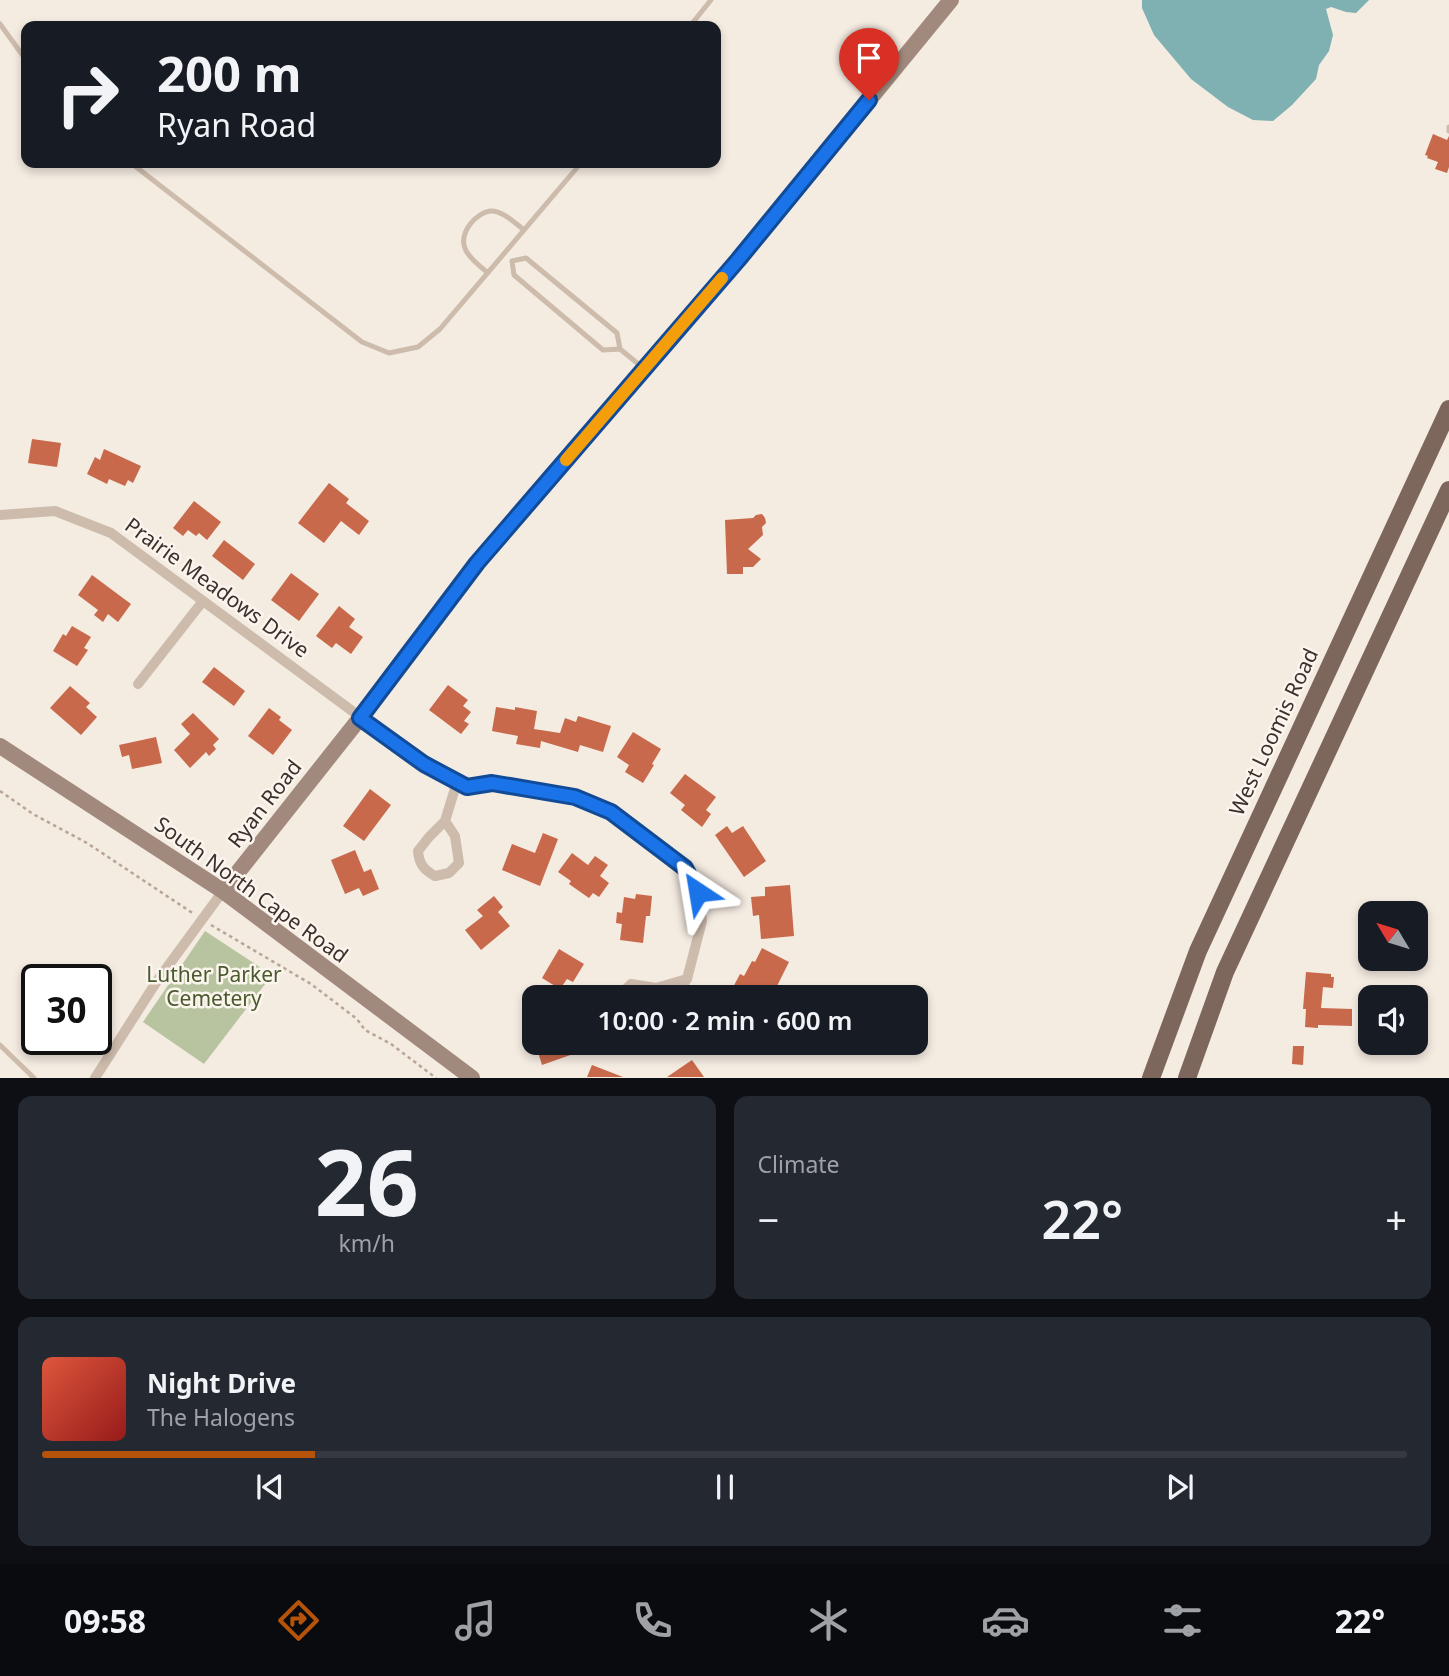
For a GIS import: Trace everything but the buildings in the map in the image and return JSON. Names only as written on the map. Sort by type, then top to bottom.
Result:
[{"type":"main road","name":"West Loomis Road","points":[[1151,1077],[1198,951],[1449,410]]},
{"type":"main road","points":[[1187,1077],[1225,972],[1449,491]]},
{"type":"street","name":"Ryan Road","points":[[95,1077],[157,981],[223,891],[360,718],[477,563],[738,260],[951,0]]},
{"type":"street","name":"Prairie Meadows Drive","points":[[0,515],[55,511],[111,533],[360,718],[424,764],[457,782]]},
{"type":"street","points":[[138,684],[203,601]]},
{"type":"street","name":"South North Cape Road","points":[[0,746],[223,891],[472,1077]]},
{"type":"street","points":[[445,821],[455,836],[459,863],[449,873],[435,876],[425,870],[419,861],[418,851],[445,821],[457,782],[467,787],[492,783],[575,797],[611,812],[685,868],[698,892],[702,921],[687,979],[683,985]]},
{"type":"street","points":[[666,985],[687,979]]},
{"type":"lane","points":[[694,21],[711,0]]},
{"type":"lane","points":[[0,24],[21,53]]},
{"type":"lane","points":[[137,168],[362,342],[390,353],[418,347],[440,329],[577,168]]},
{"type":"lane","points":[[488,273],[469,258],[463,245],[467,229],[475,218],[490,211],[501,214],[524,230]]},
{"type":"lane","points":[[503,253],[512,261],[514,275],[603,350],[620,349]]},
{"type":"lane","points":[[512,261],[526,258],[617,333],[620,349],[644,369]]},
{"type":"lane","points":[[0,1045],[34,1077]]},
{"type":"path","points":[[0,791],[33,814],[87,843],[192,913]]},
{"type":"path","points":[[209,924],[311,984],[357,1019],[365,1030],[391,1044],[436,1077]]},
{"type":"green space","name":"Luther Parker Cemetery","points":[[205,931],[272,975],[204,1064],[143,1022]]},
{"type":"water","points":[[1142,0],[1369,0],[1356,13],[1331,7],[1326,9],[1333,35],[1329,51],[1319,65],[1316,79],[1273,121],[1253,120],[1228,107],[1191,79],[1154,35],[1142,8]]},
{"type":"slow traffic","points":[[566,460],[722,278]]},
{"type":"route","points":[[698,892],[685,868],[611,812],[575,797],[492,783],[467,787],[424,764],[360,718],[477,563],[738,260],[869,100]]}]
